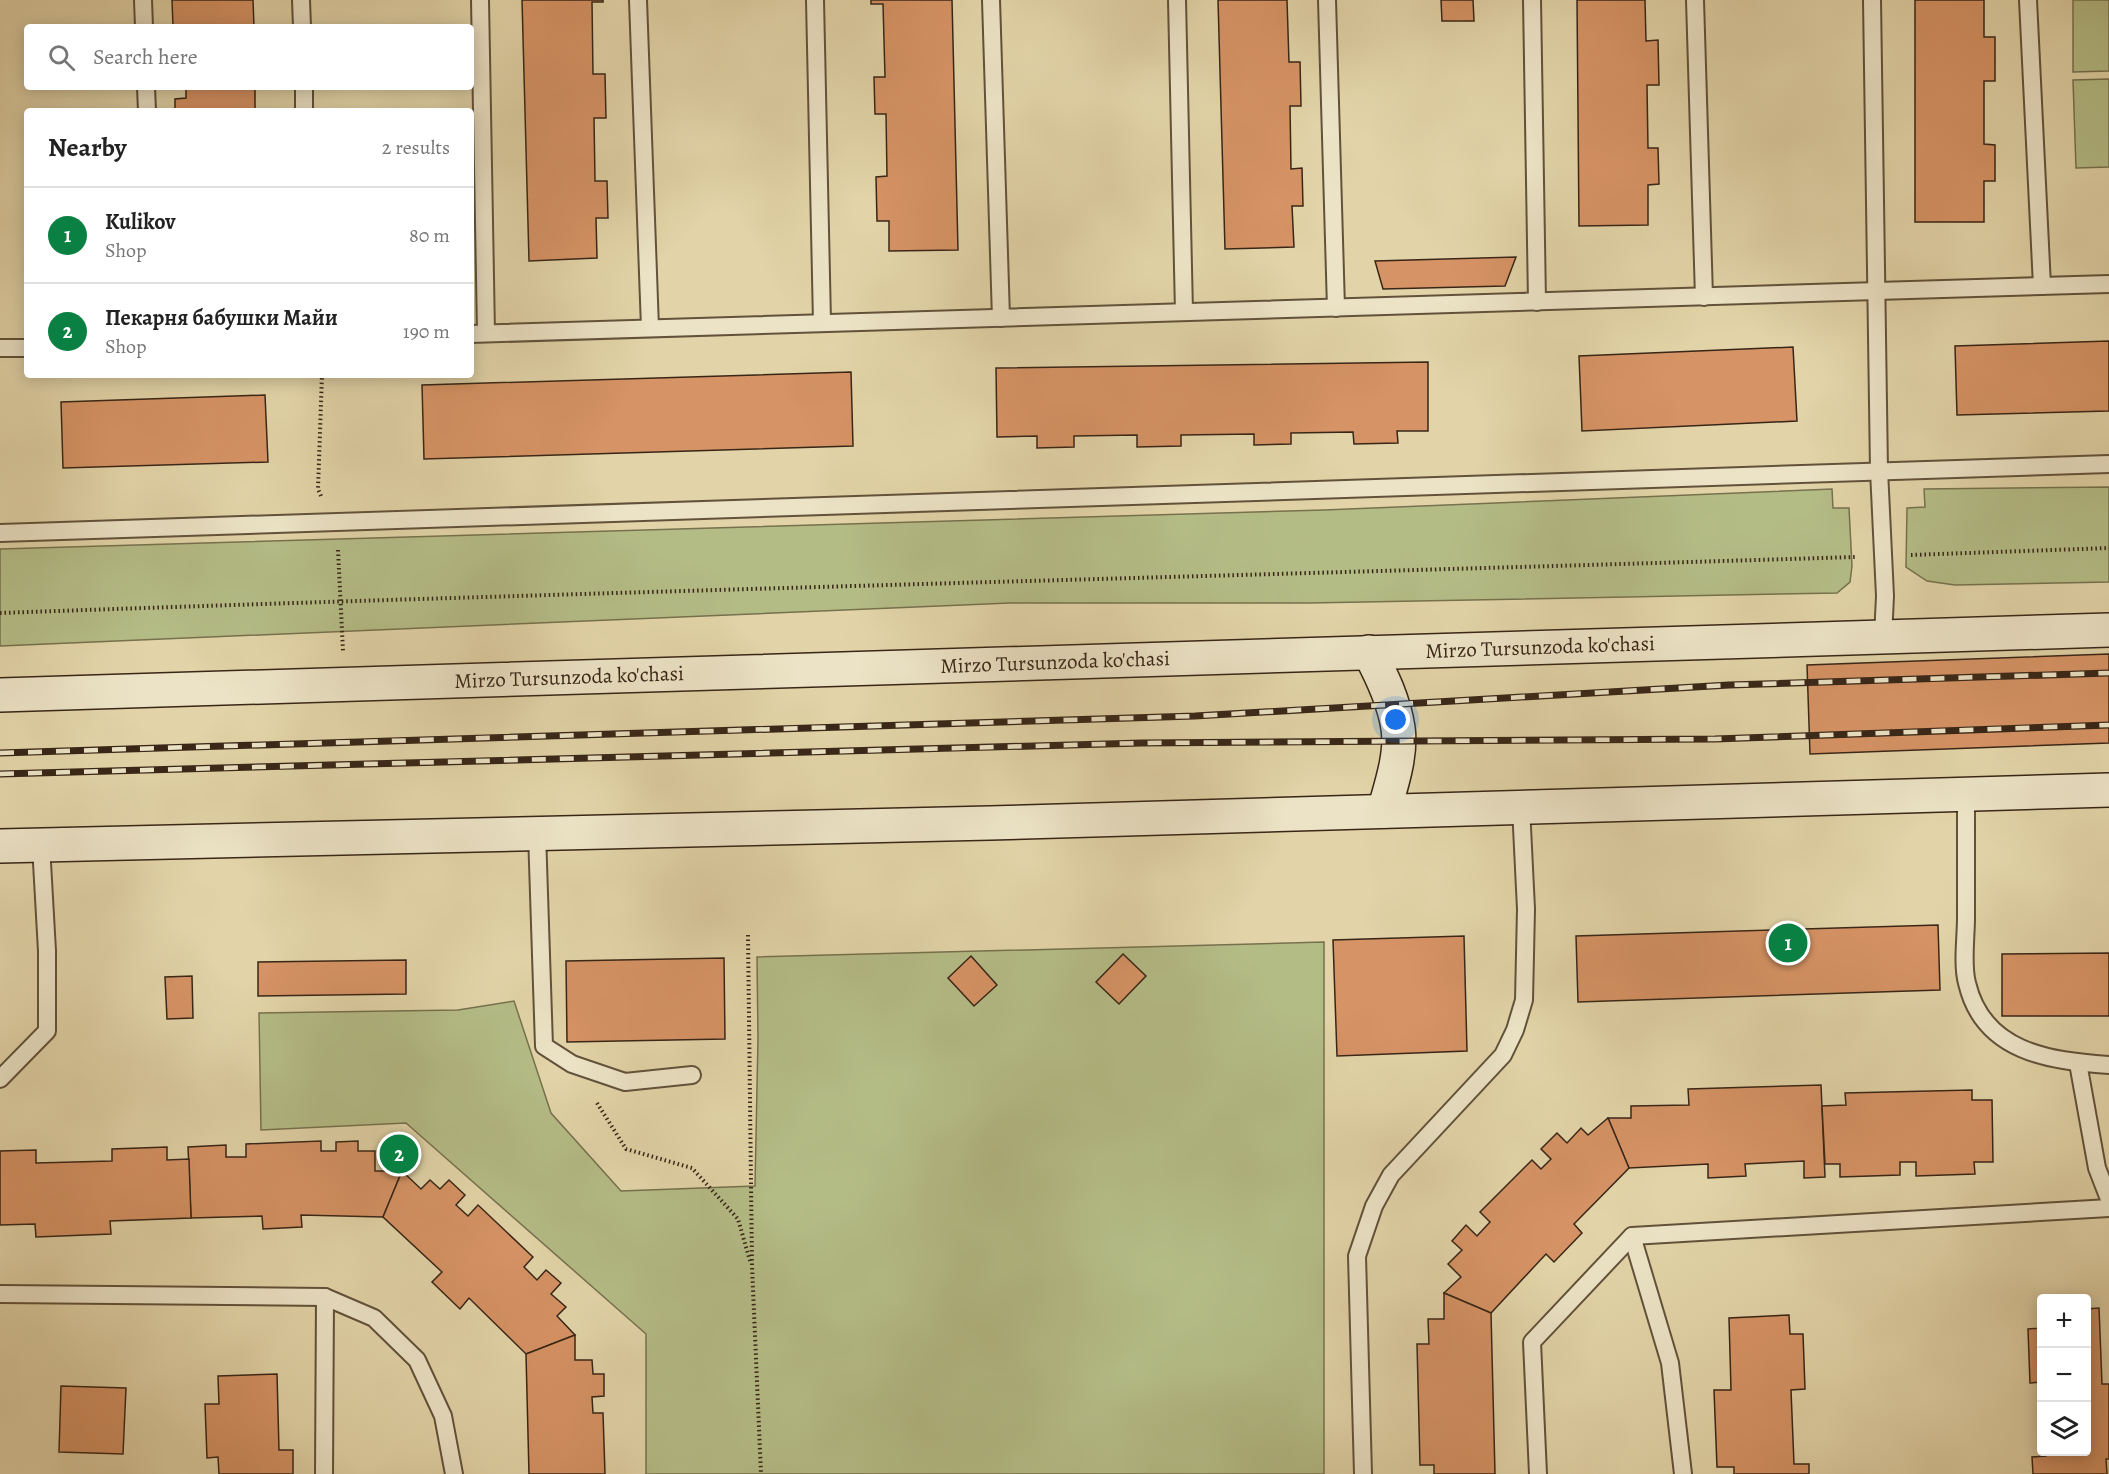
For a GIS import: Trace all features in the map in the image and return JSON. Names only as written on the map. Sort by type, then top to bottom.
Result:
[{"type":"main road","name":"Mirzo Tursunzoda ko'chasi","points":[[0,695],[2109,630]]},
{"type":"main road","points":[[1369,652],[1386,686],[1398,729],[1395,771],[1384,811]]},
{"type":"main road","points":[[0,846],[2109,790]]},
{"type":"lane","points":[[143,0],[144,24]]},
{"type":"lane","points":[[301,0],[302,24]]},
{"type":"lane","points":[[480,0],[478,333],[2109,284]]},
{"type":"lane","points":[[638,0],[650,328]]},
{"type":"lane","points":[[814,0],[822,322]]},
{"type":"lane","points":[[991,0],[1001,318]]},
{"type":"lane","points":[[1177,0],[1184,312]]},
{"type":"lane","points":[[1327,0],[1336,308]]},
{"type":"lane","points":[[1532,0],[1537,302]]},
{"type":"lane","points":[[1695,0],[1704,297]]},
{"type":"lane","points":[[1872,0],[1879,471],[1885,596],[1883,637]]},
{"type":"lane","points":[[2028,0],[2042,286]]},
{"type":"lane","points":[[146,90],[147,108]]},
{"type":"lane","points":[[304,90],[304,108]]},
{"type":"lane","points":[[0,348],[24,348]]},
{"type":"lane","points":[[0,533],[2109,464]]},
{"type":"lane","points":[[1966,795],[1966,980],[1978,1012],[1998,1035],[2014,1046],[2031,1053],[2078,1063],[2109,1065]]},
{"type":"lane","points":[[1363,1474],[1357,1256],[1374,1206],[1391,1175],[1503,1055],[1515,1030],[1524,1000],[1526,909],[1521,807]]},
{"type":"lane","points":[[537,833],[544,1046],[572,1064],[625,1082],[692,1075]]},
{"type":"lane","points":[[0,1079],[47,1030],[47,951],[41,845]]},
{"type":"lane","points":[[2078,1063],[2097,1168],[2109,1199]]},
{"type":"lane","points":[[1538,1474],[1532,1342],[1632,1236],[2109,1208]]},
{"type":"lane","points":[[1632,1236],[1670,1363],[1683,1474]]},
{"type":"lane","points":[[0,1294],[325,1297],[374,1318],[417,1360],[443,1416],[454,1474]]},
{"type":"lane","points":[[324,1474],[325,1297]]},
{"type":"path","points":[[0,613],[2109,548]]},
{"type":"path","points":[[748,935],[752,1266],[761,1474]]},
{"type":"path","points":[[572,1064],[626,1149],[692,1168],[738,1219],[752,1266]]},
{"type":"green space","points":[[2073,0],[2109,0],[2109,71],[2073,72]]},
{"type":"green space","points":[[2109,79],[2109,167],[2076,168],[2073,80]]},
{"type":"green space","points":[[2109,487],[2109,582],[1955,585],[1927,581],[1906,567],[1907,508],[1925,507],[1924,489]]},
{"type":"green space","points":[[1832,489],[1833,508],[1849,508],[1852,566],[1850,582],[1837,593],[1309,603],[1010,603],[0,646],[0,549],[1324,510]]},
{"type":"green space","points":[[1324,942],[1324,1474],[646,1474],[646,1334],[406,1123],[261,1130],[259,1013],[458,1010],[514,1001],[551,1113],[621,1191],[755,1186],[757,957]]},
{"type":"building","points":[[172,0],[253,0],[254,24],[173,24]]},
{"type":"building","points":[[522,0],[603,0],[603,2],[592,2],[593,74],[605,74],[606,118],[594,118],[595,181],[607,181],[608,218],[596,218],[597,258],[529,261]]},
{"type":"building","points":[[871,0],[952,0],[958,250],[889,251],[889,221],[877,221],[876,177],[887,176],[886,114],[875,114],[874,77],[885,77],[883,4],[871,4]]},
{"type":"building","points":[[1218,0],[1287,0],[1289,62],[1300,62],[1301,106],[1290,106],[1291,169],[1302,168],[1303,206],[1292,206],[1294,247],[1225,249]]},
{"type":"building","points":[[1441,0],[1473,0],[1474,21],[1442,21]]},
{"type":"building","points":[[1577,0],[1645,0],[1646,41],[1658,40],[1659,85],[1647,85],[1648,148],[1658,148],[1659,184],[1648,185],[1648,225],[1579,226]]},
{"type":"building","points":[[1915,0],[1984,0],[1984,37],[1995,37],[1995,81],[1984,81],[1984,144],[1995,145],[1995,181],[1984,181],[1984,222],[1915,222]]},
{"type":"building","points":[[186,90],[255,90],[255,108],[175,108],[175,99],[186,98]]},
{"type":"building","points":[[1516,257],[1505,286],[1383,289],[1375,261]]},
{"type":"building","points":[[2109,341],[2109,411],[1957,415],[1955,346]]},
{"type":"building","points":[[1793,347],[1797,421],[1582,431],[1579,356]]},
{"type":"building","points":[[1428,362],[1428,431],[1397,431],[1398,443],[1354,444],[1353,432],[1291,433],[1291,444],[1254,445],[1254,434],[1181,435],[1181,446],[1137,447],[1137,435],[1074,436],[1074,447],[1037,448],[1037,436],[997,437],[996,368]]},
{"type":"building","points":[[851,372],[853,446],[424,459],[422,385]]},
{"type":"building","points":[[265,395],[268,462],[63,468],[61,402]]},
{"type":"building","points":[[2109,654],[2109,743],[1810,754],[1807,665]]},
{"type":"building","points":[[1938,925],[1940,990],[1578,1002],[1576,936]]},
{"type":"building","points":[[1464,936],[1467,1051],[1337,1056],[1333,940]]},
{"type":"building","points":[[2109,953],[2109,1016],[2002,1016],[2002,954]]},
{"type":"building","points":[[1123,954],[1146,976],[1119,1004],[1096,982]]},
{"type":"building","points":[[971,956],[997,985],[974,1006],[948,978]]},
{"type":"building","points":[[724,958],[725,1039],[567,1042],[566,961]]},
{"type":"building","points":[[406,960],[406,994],[258,996],[258,962]]},
{"type":"building","points":[[192,976],[193,1018],[167,1019],[165,977]]},
{"type":"building","points":[[1821,1085],[1825,1177],[1804,1178],[1804,1161],[1745,1164],[1746,1176],[1708,1178],[1708,1164],[1629,1168],[1608,1118],[1631,1118],[1631,1106],[1689,1105],[1688,1089]]},
{"type":"building","points":[[1972,1090],[1972,1100],[1992,1100],[1993,1162],[1974,1162],[1975,1174],[1916,1176],[1916,1162],[1900,1162],[1900,1175],[1840,1177],[1840,1164],[1825,1164],[1822,1106],[1846,1105],[1845,1093]]},
{"type":"building","points":[[1608,1118],[1629,1168],[1574,1224],[1582,1233],[1554,1262],[1546,1254],[1491,1313],[1444,1293],[1461,1277],[1448,1264],[1462,1250],[1452,1241],[1466,1225],[1477,1236],[1490,1222],[1480,1212],[1532,1160],[1541,1169],[1551,1159],[1541,1149],[1557,1133],[1567,1143],[1581,1128],[1588,1135]]},
{"type":"building","points":[[321,1141],[321,1151],[336,1151],[336,1142],[358,1141],[358,1151],[375,1151],[375,1171],[402,1171],[383,1217],[301,1215],[302,1227],[263,1229],[262,1216],[191,1218],[188,1147],[226,1145],[226,1157],[246,1157],[246,1144]]},
{"type":"building","points":[[167,1147],[167,1160],[189,1159],[191,1218],[110,1221],[111,1234],[36,1237],[35,1224],[0,1225],[0,1151],[36,1150],[36,1163],[112,1161],[112,1149]]},
{"type":"building","points":[[402,1171],[421,1189],[430,1180],[440,1189],[449,1180],[465,1195],[456,1205],[468,1216],[478,1205],[533,1257],[524,1267],[537,1280],[546,1270],[561,1283],[551,1294],[566,1307],[557,1316],[575,1335],[526,1354],[469,1298],[460,1309],[432,1282],[442,1272],[383,1217]]},
{"type":"building","points":[[1444,1293],[1491,1313],[1495,1474],[1434,1474],[1434,1465],[1420,1465],[1417,1344],[1429,1344],[1428,1319],[1444,1319]]},
{"type":"building","points":[[2099,1308],[2102,1384],[2109,1384],[2107,1474],[2033,1474],[2032,1457],[2091,1456],[2091,1309]]},
{"type":"building","points":[[1789,1315],[1790,1334],[1803,1334],[1805,1389],[1791,1390],[1794,1464],[1809,1464],[1809,1474],[1734,1474],[1734,1467],[1717,1467],[1714,1390],[1731,1390],[1729,1318]]},
{"type":"building","points":[[2037,1328],[2037,1382],[2030,1383],[2028,1329]]},
{"type":"building","points":[[575,1335],[575,1360],[592,1360],[593,1374],[604,1374],[604,1396],[592,1397],[593,1413],[603,1413],[605,1474],[529,1474],[526,1354]]},
{"type":"building","points":[[277,1374],[279,1450],[293,1450],[293,1474],[219,1474],[218,1457],[207,1458],[205,1404],[219,1404],[218,1376]]},
{"type":"building","points":[[61,1386],[126,1388],[123,1454],[59,1452]]},
{"type":"railway","points":[[0,753],[1195,716],[1729,685],[2109,673]]},
{"type":"railway","points":[[0,774],[1142,743],[1715,739],[2109,725]]},
{"type":"place","name":"Kulikov","points":[[1788,943]]},
{"type":"place","name":"Пекарня бабушки Майи","points":[[399,1154]]}]
